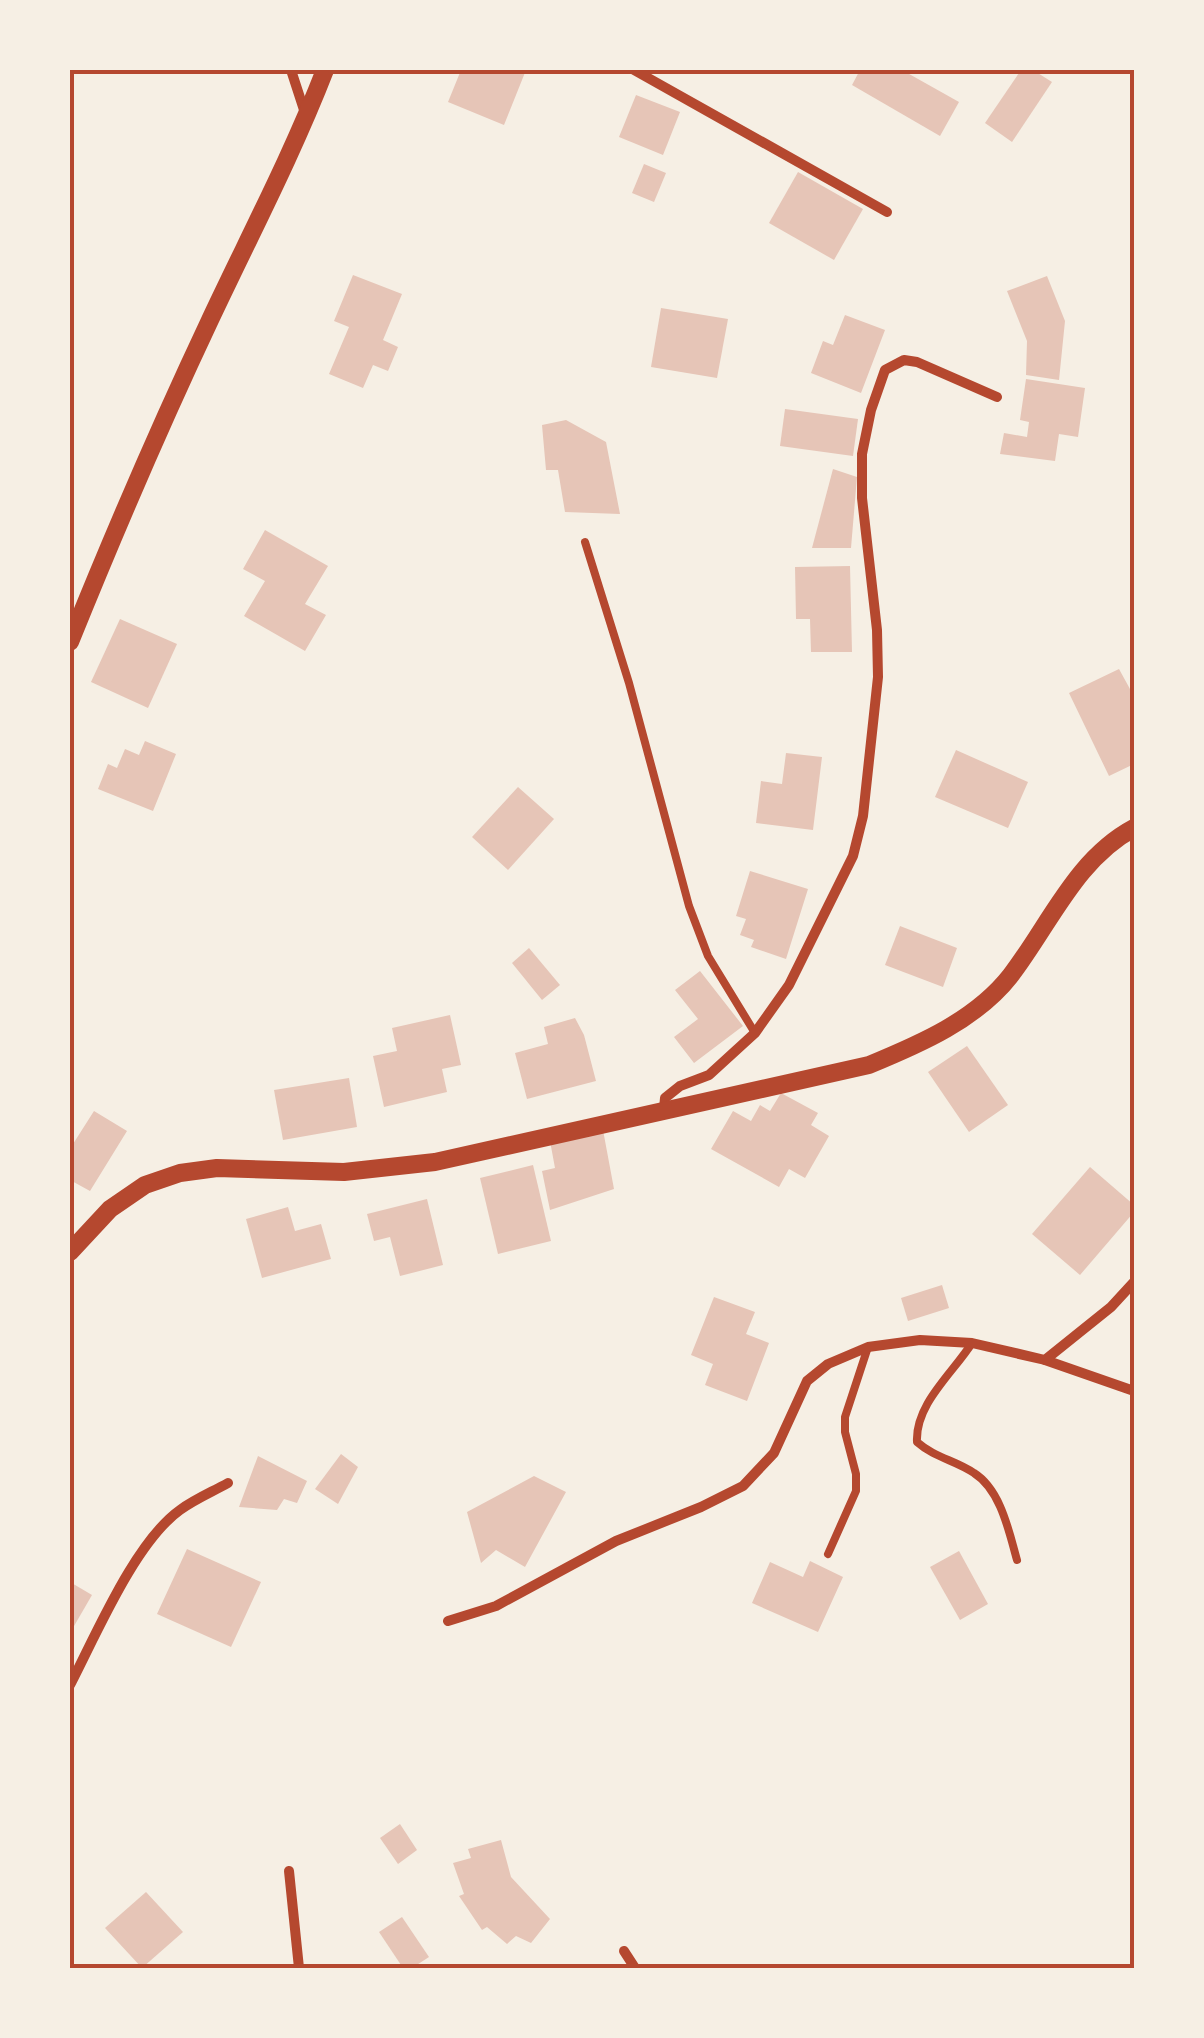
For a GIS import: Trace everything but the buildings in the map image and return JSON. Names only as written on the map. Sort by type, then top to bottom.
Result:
[{"type":"street","points":[[291,70],[306,118]]},
{"type":"street","points":[[70,642],[112,537],[325,70]]},
{"type":"street","points":[[634,70],[887,212]]},
{"type":"street","points":[[664,1110],[665,1098],[680,1086],[709,1074],[755,1033],[808,949],[853,856],[863,816],[878,677],[877,630],[862,498],[862,454],[871,410],[886,370],[904,360],[917,362],[997,396]]},
{"type":"street","points":[[70,1252],[110,1209],[145,1185],[180,1172],[217,1168],[344,1172],[435,1162],[869,1065],[928,1040],[972,1012],[1009,978],[1087,864],[1134,828]]},
{"type":"street","points":[[1045,1360],[1111,1307],[1134,1282]]},
{"type":"street","points":[[448,1621],[496,1606],[616,1541],[743,1486],[774,1453],[807,1381],[828,1364],[868,1347],[920,1340],[972,1343],[1045,1360],[1134,1391]]},
{"type":"street","points":[[70,1685],[137,1561],[162,1526],[180,1510],[228,1483]]},
{"type":"street","points":[[289,1871],[299,1968]]},
{"type":"street","points":[[624,1951],[634,1968]]},
{"type":"lane","points":[[586,542],[689,906],[708,956],[755,1033]]},
{"type":"lane","points":[[972,1343],[923,1413],[917,1442],[985,1483],[1004,1518],[1018,1560]]},
{"type":"lane","points":[[828,1554],[856,1491],[846,1417],[868,1347]]}]
